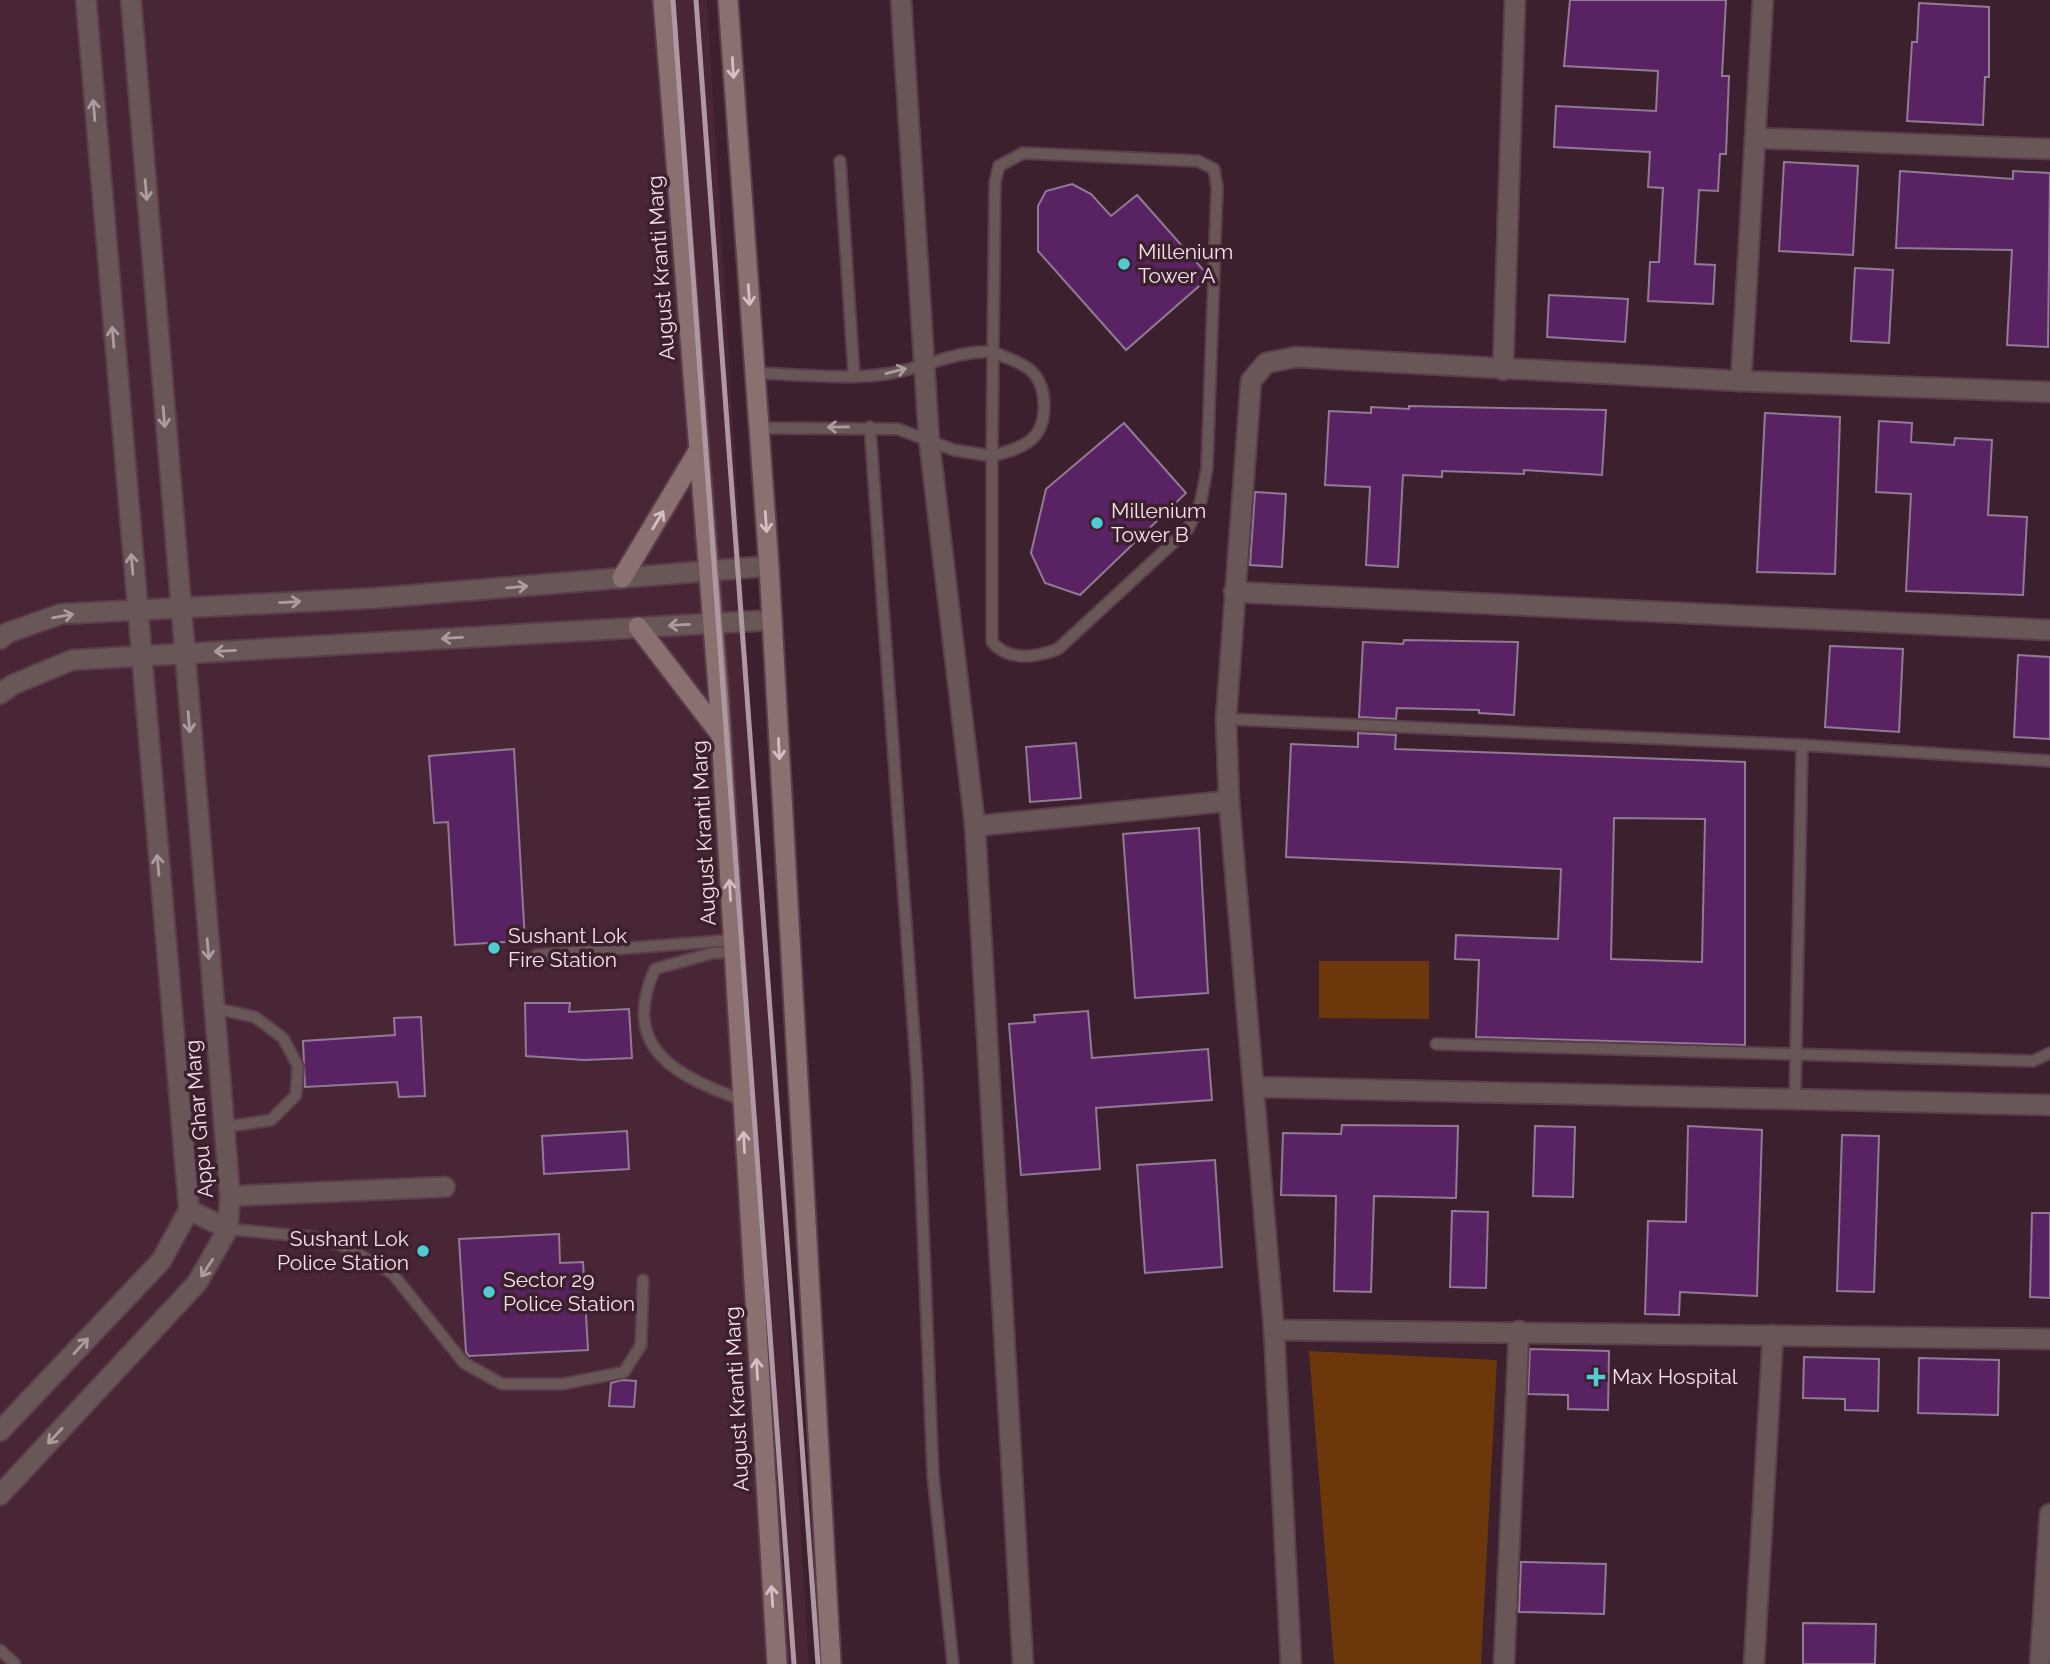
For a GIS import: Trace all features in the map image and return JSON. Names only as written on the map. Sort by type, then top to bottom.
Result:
[{"type":"main road","name":"August Kranti Marg","points":[[663,0],[721,735],[777,1664]]},
{"type":"main road","points":[[728,0],[769,566],[831,1664]]},
{"type":"main road","points":[[622,578],[698,453]]},
{"type":"main road","points":[[638,627],[721,735]]},
{"type":"street","name":"Appu Ghar Marg","points":[[0,1431],[161,1261],[189,1210],[139,656],[86,0]]},
{"type":"street","name":"Appu Ghar Marg","points":[[0,1495],[197,1283],[228,1229],[230,1196],[183,654],[131,0]]},
{"type":"street","points":[[901,0],[922,364],[975,826],[1023,1664]]},
{"type":"street","points":[[1503,369],[1515,0]]},
{"type":"street","points":[[1741,381],[1763,0]]},
{"type":"street","points":[[1755,138],[2050,149]]},
{"type":"street","points":[[1291,1664],[1275,1330],[1229,801],[1226,719],[1251,381],[1266,363],[1296,357],[1741,381],[2050,392]]},
{"type":"street","points":[[0,639],[7,633],[61,614],[376,598],[769,566]]},
{"type":"street","points":[[1234,592],[2050,630]]},
{"type":"street","points":[[0,694],[12,685],[72,660],[772,620]]},
{"type":"street","points":[[975,826],[1229,801]]},
{"type":"street","points":[[1254,1087],[2050,1105]]},
{"type":"street","points":[[230,1196],[445,1186]]},
{"type":"street","points":[[189,1210],[228,1229]]},
{"type":"street","points":[[1275,1330],[2050,1339]]},
{"type":"street","points":[[1504,1664],[1519,1331]]},
{"type":"street","points":[[1754,1664],[1773,1335]]},
{"type":"street","points":[[2040,1664],[2050,1514]]},
{"type":"lane","points":[[1023,153],[1198,161],[1214,169],[1217,187],[1207,468],[1201,501],[1188,529],[1081,630],[1058,649],[1042,656],[1018,656],[997,648],[989,635],[993,352],[995,183],[999,166],[1023,153]]},
{"type":"lane","points":[[839,161],[854,376]]},
{"type":"lane","points":[[755,373],[854,376],[890,374],[974,351],[993,352],[1035,374],[1044,390],[1042,427],[1018,449],[992,456],[954,450],[898,429],[759,428]]},
{"type":"lane","points":[[870,427],[917,1064],[933,1475],[953,1664]]},
{"type":"lane","points":[[1226,719],[1802,745],[2050,761]]},
{"type":"lane","points":[[1794,1099],[1802,745]]},
{"type":"lane","points":[[537,955],[733,946]]},
{"type":"lane","points":[[733,946],[655,969],[644,993],[643,1014],[648,1042],[666,1064],[705,1086],[742,1100]]},
{"type":"lane","points":[[213,1007],[255,1017],[283,1038],[298,1066],[296,1095],[271,1119],[224,1127]]},
{"type":"lane","points":[[1436,1044],[2034,1061],[2050,1052]]},
{"type":"lane","points":[[228,1229],[312,1237],[341,1245],[392,1273],[464,1363],[502,1384],[563,1384],[624,1372],[641,1345],[643,1280]]},
{"type":"lane","points":[[0,1650],[16,1664]]},
{"type":"shaded area","points":[[0,0],[707,0],[809,1664],[0,1664]]},
{"type":"shaded area","points":[[1319,961],[1429,961],[1429,1019],[1319,1018]]},
{"type":"shaded area","points":[[1309,1351],[1497,1360],[1481,1664],[1334,1664]]},
{"type":"building","points":[[1570,0],[1726,0],[1722,76],[1729,76],[1726,154],[1720,154],[1718,191],[1699,190],[1695,264],[1715,265],[1713,304],[1648,301],[1650,262],[1659,262],[1663,188],[1648,187],[1650,152],[1554,147],[1556,106],[1656,111],[1658,71],[1564,66]]},
{"type":"building","points":[[1919,3],[1989,7],[1989,77],[1985,77],[1983,125],[1907,121],[1912,42],[1917,42]]},
{"type":"building","points":[[1784,162],[1858,166],[1853,255],[1779,251]]},
{"type":"building","points":[[1900,171],[2013,179],[2013,171],[2050,173],[2048,347],[2007,345],[2012,250],[1896,248]]},
{"type":"building","name":"Millenium Tower A","points":[[1072,184],[1091,194],[1111,216],[1137,195],[1206,273],[1206,280],[1126,350],[1038,251],[1038,206],[1046,191]]},
{"type":"building","points":[[1855,268],[1893,270],[1889,343],[1851,341]]},
{"type":"building","points":[[1549,295],[1628,299],[1625,342],[1547,337]]},
{"type":"building","points":[[1409,406],[1606,410],[1602,475],[1524,470],[1524,474],[1442,471],[1442,477],[1403,475],[1398,567],[1366,565],[1370,487],[1325,485],[1329,411],[1371,413],[1371,407],[1409,409]]},
{"type":"building","points":[[1765,413],[1840,417],[1835,574],[1757,572]]},
{"type":"building","points":[[1879,421],[1912,423],[1911,442],[1954,445],[1955,438],[1992,440],[1988,515],[2027,517],[2023,595],[1906,591],[1911,494],[1876,492]]},
{"type":"building","name":"Millenium Tower B","points":[[1124,423],[1186,493],[1080,595],[1045,583],[1031,553],[1046,489]]},
{"type":"building","points":[[1255,492],[1286,494],[1282,567],[1250,565]]},
{"type":"building","points":[[1404,640],[1518,642],[1514,715],[1479,713],[1479,710],[1397,708],[1396,719],[1359,717],[1363,642],[1403,644]]},
{"type":"building","points":[[1830,646],[1903,649],[1899,732],[1825,727]]},
{"type":"building","points":[[2018,655],[2050,657],[2050,739],[2014,737]]},
{"type":"building","points":[[1358,733],[1396,735],[1395,749],[1745,762],[1745,1045],[1476,1037],[1479,960],[1455,959],[1456,935],[1558,939],[1561,869],[1286,857],[1291,744],[1358,747]],"holes":[[[1614,818],[1705,819],[1702,962],[1611,959]]]},
{"type":"building","points":[[1076,743],[1081,798],[1030,802],[1026,747]]},
{"type":"building","points":[[514,749],[525,941],[455,945],[448,822],[434,823],[429,756]]},
{"type":"building","points":[[1199,828],[1208,993],[1135,998],[1123,834]]},
{"type":"building","points":[[525,1003],[570,1003],[569,1012],[629,1009],[632,1058],[584,1060],[526,1056]]},
{"type":"building","points":[[1088,1011],[1092,1058],[1208,1049],[1212,1100],[1096,1108],[1100,1169],[1021,1175],[1009,1024],[1035,1022],[1034,1015]]},
{"type":"building","points":[[421,1017],[425,1096],[399,1097],[397,1082],[305,1087],[303,1041],[395,1035],[394,1018]]},
{"type":"building","points":[[1342,1125],[1458,1126],[1456,1198],[1374,1196],[1371,1292],[1334,1291],[1336,1196],[1281,1195],[1283,1133],[1341,1134]]},
{"type":"building","points":[[1535,1126],[1575,1127],[1573,1197],[1533,1196]]},
{"type":"building","points":[[1688,1126],[1762,1130],[1757,1296],[1680,1292],[1679,1315],[1645,1314],[1648,1221],[1686,1222]]},
{"type":"building","points":[[627,1131],[629,1169],[544,1174],[542,1136]]},
{"type":"building","points":[[1842,1135],[1879,1136],[1874,1292],[1837,1291]]},
{"type":"building","points":[[1215,1160],[1222,1267],[1145,1273],[1137,1165]]},
{"type":"building","points":[[1452,1211],[1488,1212],[1486,1288],[1450,1287]]},
{"type":"building","points":[[2032,1213],[2050,1213],[2050,1298],[2030,1297]]},
{"type":"building","name":"Sector 29 Police Station","points":[[559,1234],[560,1263],[583,1262],[588,1350],[469,1356],[466,1352],[459,1239]]},
{"type":"building","points":[[1530,1349],[1609,1351],[1608,1410],[1568,1409],[1568,1395],[1528,1394]]},
{"type":"building","points":[[1804,1357],[1879,1359],[1878,1411],[1845,1410],[1845,1399],[1803,1398]]},
{"type":"building","points":[[1919,1358],[1999,1360],[1998,1415],[1918,1413]]},
{"type":"building","points":[[622,1380],[636,1381],[634,1407],[609,1406],[611,1383]]},
{"type":"building","points":[[1521,1562],[1606,1564],[1604,1614],[1519,1612]]},
{"type":"building","points":[[1803,1623],[1876,1624],[1875,1664],[1803,1664]]},
{"type":"railway","points":[[673,0],[794,1664]]},
{"type":"railway","points":[[696,0],[818,1664]]},
{"type":"place","name":"Millenium Tower A","points":[[1124,264]]},
{"type":"place","name":"Millenium Tower B","points":[[1097,523]]},
{"type":"place","name":"Sushant Lok Fire Station","points":[[494,948]]},
{"type":"place","name":"Sushant Lok Police Station","points":[[423,1251]]},
{"type":"place","name":"Sector 29 Police Station","points":[[489,1292]]},
{"type":"place","name":"Max Hospital","points":[[1596,1377]]}]
